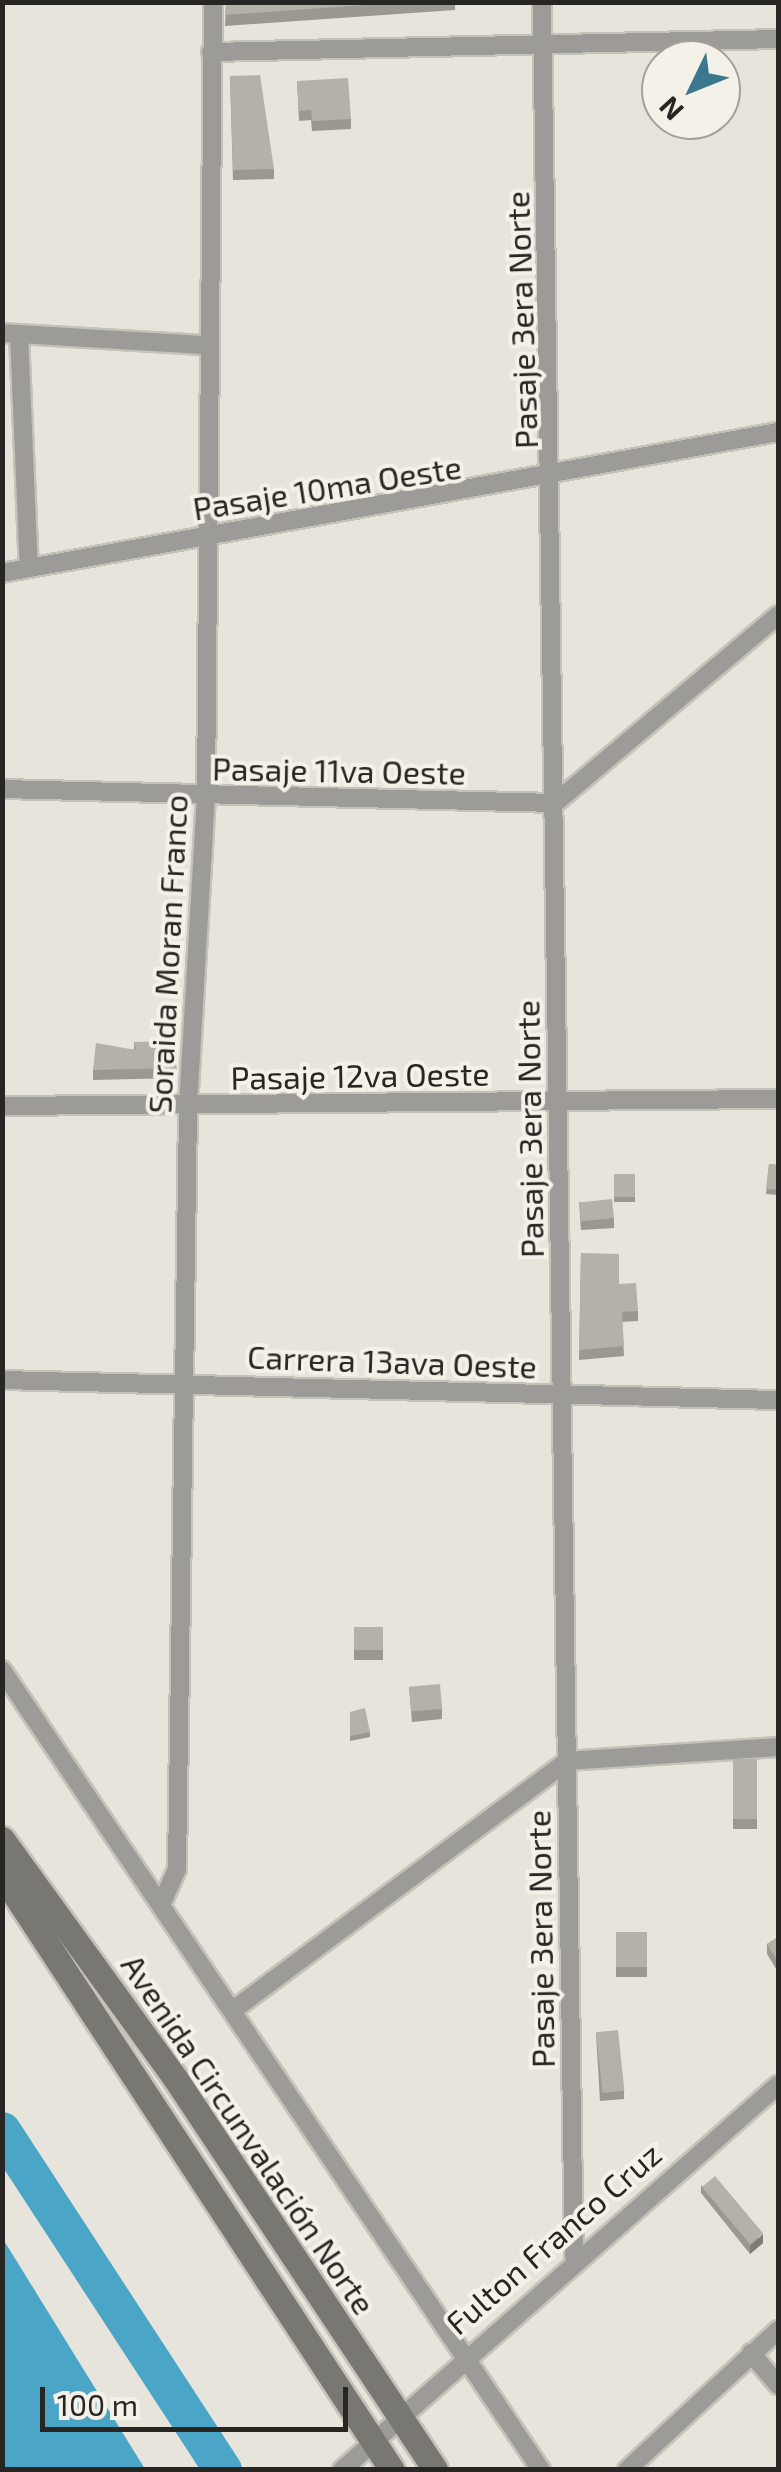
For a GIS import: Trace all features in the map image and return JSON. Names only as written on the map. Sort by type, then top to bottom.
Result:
[{"type":"main road","name":"Avenida Circunvalación Norte","points":[[2,1839],[392,2470]]},
{"type":"main road","name":"Avenida Circunvalación Norte","points":[[2,1875],[79,1962],[435,2470]]},
{"type":"street","name":"Soraida Moran Franco","points":[[161,1904],[177,1869],[188,1383],[188,1106],[206,798],[202,537],[213,2]]},
{"type":"street","name":"Pasaje 3era Norte","points":[[542,2],[555,480],[555,803],[574,2256]]},
{"type":"street","points":[[211,52],[544,51],[778,39]]},
{"type":"street","points":[[28,568],[11,333],[207,345]]},
{"type":"street","name":"Pasaje 10ma Oeste","points":[[2,574],[555,480],[778,432]]},
{"type":"street","points":[[555,803],[778,615]]},
{"type":"street","name":"Pasaje 11va Oeste","points":[[2,789],[206,798],[555,803]]},
{"type":"street","name":"Pasaje 12va Oeste","points":[[2,1106],[778,1100]]},
{"type":"street","name":"Carrera 13ava Oeste","points":[[2,1380],[563,1398],[778,1400]]},
{"type":"street","points":[[2,1670],[236,2008],[467,2353],[540,2470]]},
{"type":"street","points":[[236,2008],[568,1760],[778,1746]]},
{"type":"street","name":"Fulton Franco Cruz","points":[[342,2470],[574,2256],[778,2084]]},
{"type":"street","points":[[627,2470],[778,2330]]},
{"type":"street","points":[[751,2353],[778,2385]]},
{"type":"water","points":[[3,2239],[145,2469],[3,2469]]},
{"type":"building","points":[[226,2],[405,2],[225,15]]},
{"type":"building","points":[[260,75],[274,169],[233,170],[230,76]]},
{"type":"building","points":[[348,78],[351,119],[312,121],[311,110],[299,111],[297,81]]},
{"type":"building","points":[[168,1041],[177,1068],[93,1070],[96,1043],[136,1050],[134,1042]]},
{"type":"building","points":[[769,1164],[778,1165],[778,1190],[766,1189]]},
{"type":"building","points":[[614,1174],[635,1174],[635,1197],[614,1197]]},
{"type":"building","points":[[612,1199],[614,1218],[581,1221],[579,1202]]},
{"type":"building","points":[[581,1253],[619,1254],[619,1284],[636,1283],[638,1311],[622,1312],[624,1346],[579,1350]]},
{"type":"building","points":[[354,1627],[383,1627],[383,1650],[354,1650]]},
{"type":"building","points":[[440,1684],[442,1709],[411,1712],[409,1687]]},
{"type":"building","points":[[365,1708],[370,1732],[350,1736],[350,1712]]},
{"type":"building","points":[[733,1759],[757,1759],[757,1819],[733,1819]]},
{"type":"building","points":[[616,1932],[647,1932],[647,1967],[616,1967]]},
{"type":"building","points":[[778,1937],[778,1962],[767,1944]]},
{"type":"building","points":[[618,2030],[624,2091],[602,2093],[596,2032]]},
{"type":"building","points":[[715,2176],[763,2233],[750,2244],[702,2187]]},
{"type":"waterway","points":[[2,2131],[223,2470]]}]
